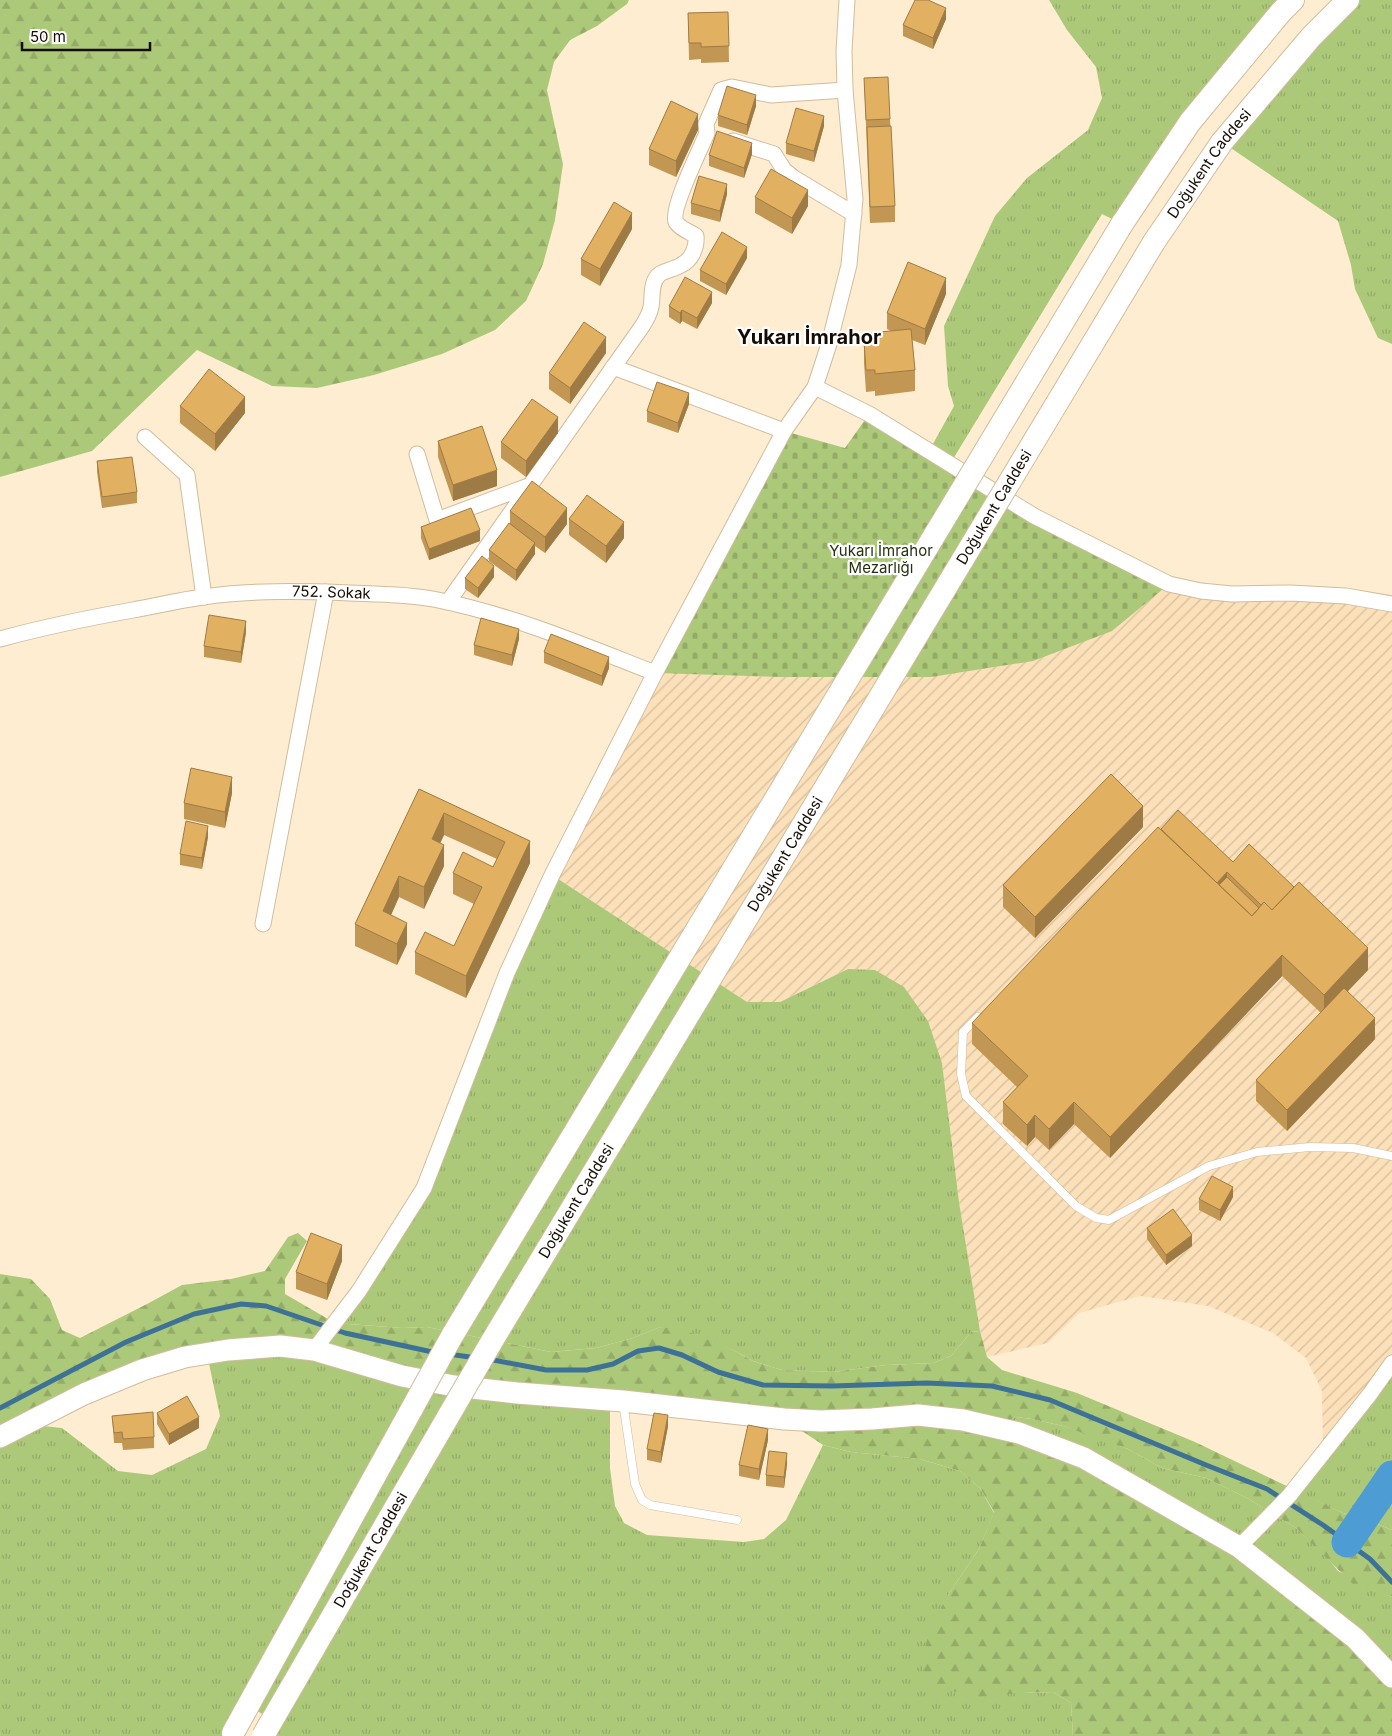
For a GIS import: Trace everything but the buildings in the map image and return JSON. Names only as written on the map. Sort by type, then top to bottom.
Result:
[{"type":"main road","name":"Doğukent Caddesi","points":[[233,1735],[452,1336],[1122,224],[1190,122],[1281,12],[1294,0]]},
{"type":"main road","name":"Doğukent Caddesi","points":[[263,1736],[492,1341],[1154,242],[1222,142],[1311,37],[1348,0]]},
{"type":"street","points":[[314,1350],[359,1291],[424,1188],[507,973],[552,875],[655,673],[784,432],[814,387],[829,344],[849,265],[854,214],[855,199],[844,51],[847,0]]},
{"type":"street","points":[[448,602],[643,325],[651,309],[656,278],[660,274],[683,265],[697,245],[696,236],[678,225],[676,211],[707,133],[706,124],[721,90],[726,87],[732,87],[771,95],[846,90]]},
{"type":"street","points":[[707,133],[774,154],[784,170],[794,178],[854,214]]},
{"type":"street","points":[[613,367],[784,432]]},
{"type":"street","points":[[814,387],[869,414],[1034,516],[1170,584],[1201,591],[1232,594],[1290,593],[1346,596],[1392,604]]},
{"type":"street","points":[[146,437],[188,474],[204,597]]},
{"type":"street","points":[[417,454],[437,520],[531,485]]},
{"type":"street","name":"752. Sokak","points":[[0,640],[26,632],[100,616],[204,597],[266,592],[385,594],[432,598],[475,608],[533,626],[655,673]]},
{"type":"street","points":[[263,924],[326,592]]},
{"type":"street","points":[[0,1437],[84,1394],[142,1370],[185,1357],[228,1350],[280,1346],[314,1350],[402,1376],[454,1386],[517,1394],[623,1401],[784,1419],[822,1421],[918,1416],[963,1420],[1019,1433],[1084,1458],[1239,1547],[1355,1638],[1392,1677]]},
{"type":"street","points":[[1239,1547],[1289,1496],[1370,1394],[1392,1363]]},
{"type":"lane","points":[[983,1011],[963,1032],[961,1074],[966,1096],[1076,1206],[1096,1218],[1109,1220],[1209,1166],[1257,1152],[1310,1147],[1353,1148],[1392,1156]]},
{"type":"lane","points":[[623,1401],[635,1484],[642,1500],[650,1505],[737,1520]]},
{"type":"shaded area","points":[[1169,584],[1392,604],[1392,1363],[1323,1452],[1322,1391],[1306,1358],[1273,1333],[1208,1306],[1140,1296],[1079,1313],[1048,1343],[987,1357],[980,1331],[959,1202],[942,1063],[848,969],[780,1002],[747,1002],[552,875],[655,673],[780,677],[931,677]]},
{"type":"green space","points":[[0,0],[629,0],[627,4],[597,26],[570,40],[554,62],[547,90],[563,164],[555,220],[543,264],[526,301],[495,330],[442,354],[374,375],[317,388],[272,386],[197,350],[92,451],[0,477]]},
{"type":"green space","points":[[1049,0],[1293,0],[1122,224],[1102,214],[950,464],[929,451],[954,406],[948,386],[944,326],[995,216],[1027,178],[1088,130],[1102,98],[1096,67],[1067,30]]},
{"type":"green space","points":[[1348,0],[1392,0],[1392,344],[1378,338],[1355,289],[1351,265],[1338,221],[1222,142]]},
{"type":"green space","name":"Yukarı İmrahor Mezarlığı","points":[[869,414],[1169,584],[1112,631],[1033,661],[931,677],[780,677],[655,673],[784,431],[845,448]]},
{"type":"green space","points":[[552,875],[747,1002],[780,1002],[848,969],[875,970],[904,987],[928,1021],[942,1063],[959,1202],[980,1331],[971,1332],[951,1356],[933,1363],[886,1365],[833,1372],[782,1370],[753,1361],[733,1350],[660,1327],[633,1338],[596,1348],[551,1352],[427,1327],[402,1328],[335,1323],[404,1221]]},
{"type":"green space","points":[[298,1233],[307,1241],[285,1279],[285,1294],[335,1323],[402,1328],[427,1327],[551,1352],[596,1348],[633,1338],[660,1327],[684,1330],[733,1350],[753,1361],[782,1370],[833,1372],[886,1365],[933,1363],[951,1356],[971,1332],[980,1331],[987,1357],[1002,1370],[1077,1393],[1195,1442],[1343,1513],[1392,1530],[1392,1597],[1354,1585],[1296,1528],[1247,1498],[1206,1478],[1162,1468],[1128,1449],[1063,1426],[1015,1417],[999,1428],[1019,1433],[1239,1547],[1392,1677],[1392,1736],[1073,1736],[1071,1703],[1053,1692],[978,1697],[927,1685],[922,1658],[931,1626],[948,1595],[979,1549],[994,1512],[980,1488],[960,1471],[920,1459],[851,1452],[823,1445],[784,1419],[517,1393],[314,1350],[185,1357],[0,1437],[0,1274],[31,1279],[50,1299],[62,1330],[80,1338],[182,1285],[231,1279],[265,1271],[288,1237]]},
{"type":"green space","points":[[280,1346],[610,1400],[610,1468],[615,1506],[624,1523],[647,1535],[744,1542],[764,1539],[786,1520],[823,1445],[851,1452],[920,1459],[960,1471],[980,1488],[994,1513],[979,1549],[948,1595],[1022,1693],[1053,1692],[1071,1703],[1073,1736],[263,1736],[272,1720],[249,1706],[232,1736],[0,1736],[0,1437],[24,1424],[62,1428],[118,1471],[152,1475],[206,1449],[220,1416],[207,1354]]},
{"type":"green space","points":[[1392,1363],[1392,1530],[1343,1513],[1293,1490]]},
{"type":"green space","points":[[1015,1417],[1063,1426],[1093,1435],[1128,1449],[1162,1468],[1206,1478],[1247,1498],[1296,1528],[1326,1556],[1338,1571],[1376,1591],[1392,1597],[1392,1677],[999,1428]]},
{"type":"waterway","points":[[0,1408],[126,1342],[194,1314],[241,1304],[266,1306],[345,1333],[437,1353]]},
{"type":"waterway","points":[[488,1359],[546,1370],[587,1370],[613,1364],[638,1351],[659,1348],[682,1355],[718,1372],[763,1385],[832,1386],[927,1383],[992,1386],[1050,1400],[1267,1489],[1323,1525],[1370,1559],[1392,1582]]},
{"type":"waterway","points":[[448,1354],[477,1358]]},
{"type":"waterway","points":[[1347,1542],[1392,1476]]},
{"type":"district","name":"Yukarı İmrahor","points":[[809,337]]}]
